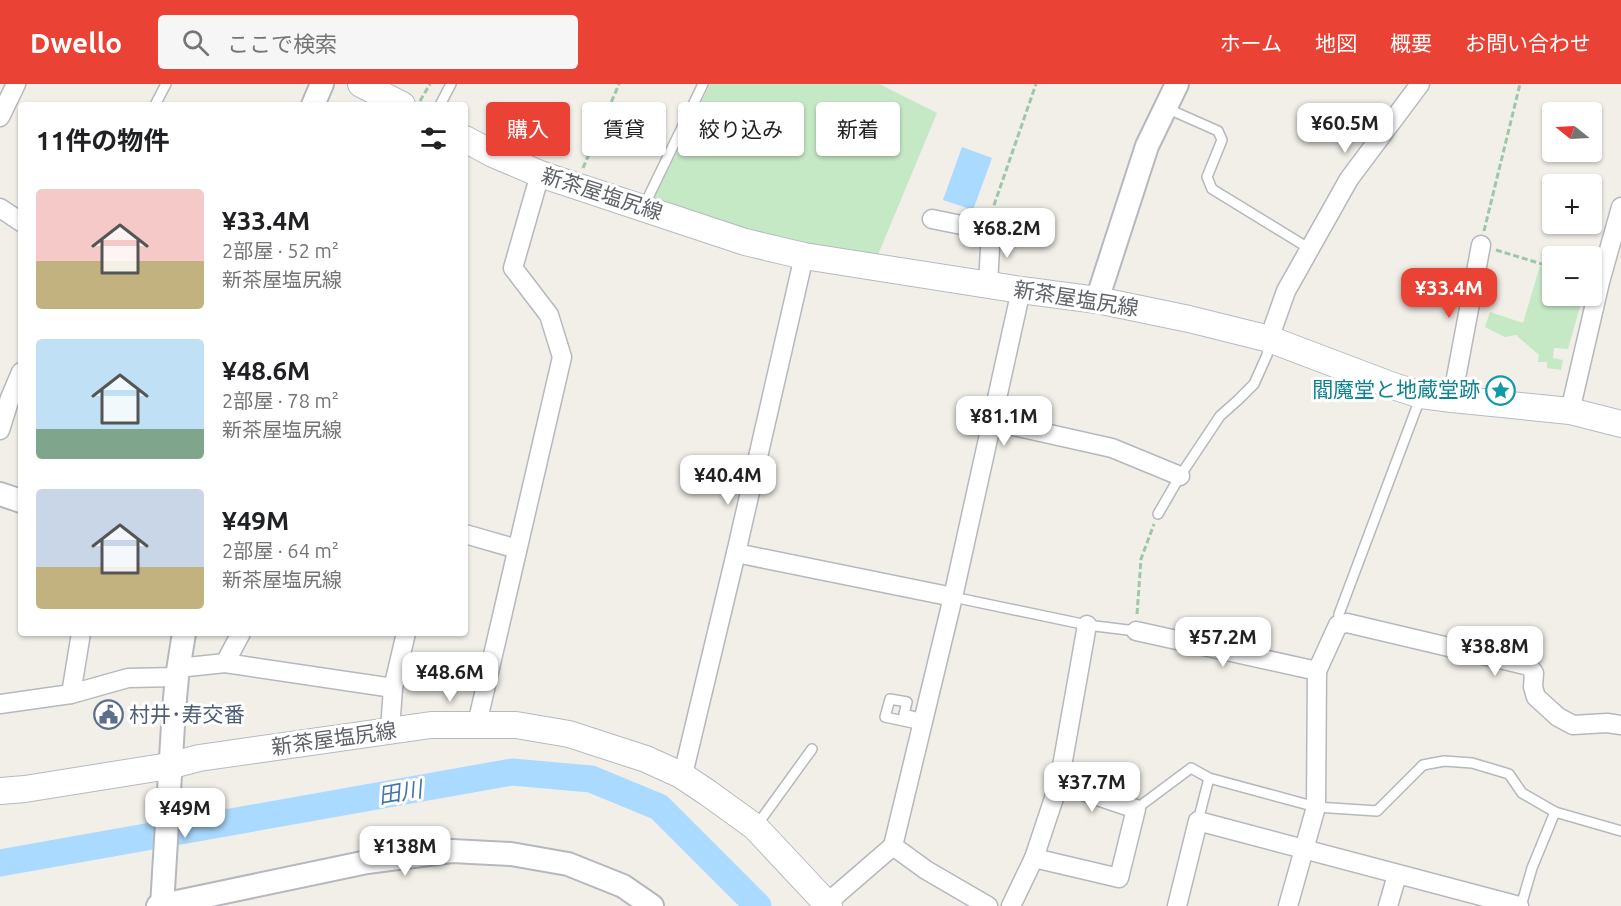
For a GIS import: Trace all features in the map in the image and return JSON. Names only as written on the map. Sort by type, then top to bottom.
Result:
[{"type":"main road","points":[[361,84],[396,102]]},
{"type":"main road","name":"新茶屋塩尻線","points":[[468,141],[540,174],[745,242],[804,256],[1096,300],[1189,319],[1269,339],[1393,386],[1421,394],[1570,411],[1621,424]]},
{"type":"main road","name":"新茶屋塩尻線","points":[[0,791],[169,777],[199,758],[390,730],[431,725],[516,725],[569,734],[646,759],[681,775],[755,827],[828,904]]},
{"type":"street","points":[[0,117],[16,84]]},
{"type":"street","points":[[314,102],[322,84]]},
{"type":"street","points":[[1096,300],[1147,146],[1177,84]]},
{"type":"street","points":[[1269,339],[1286,291],[1349,179],[1420,84]]},
{"type":"street","points":[[477,724],[562,357],[549,315],[513,268],[540,174]]},
{"type":"street","points":[[1570,411],[1621,207]]},
{"type":"street","points":[[0,208],[18,220]]},
{"type":"street","points":[[932,219],[991,231],[988,284]]},
{"type":"street","points":[[1452,399],[1480,245]]},
{"type":"street","points":[[685,766],[804,256]]},
{"type":"street","points":[[828,904],[893,846],[953,597],[1021,290]]},
{"type":"street","points":[[0,430],[18,379]]},
{"type":"street","points":[[991,421],[1112,448],[1180,476]]},
{"type":"street","points":[[0,494],[18,500]]},
{"type":"street","points":[[468,535],[517,549]]},
{"type":"street","points":[[736,553],[953,597]]},
{"type":"street","points":[[1288,906],[1317,807],[1317,670],[1338,625],[1347,623],[1529,666],[1534,673],[1533,687],[1536,697],[1558,717],[1573,725],[1607,723],[1621,725]]},
{"type":"street","points":[[1011,906],[1034,858],[1059,783],[1087,625]]},
{"type":"street","points":[[1136,631],[1317,670]]},
{"type":"street","points":[[71,694],[81,636]]},
{"type":"street","points":[[183,636],[177,672],[161,902],[367,862],[452,850],[512,854],[568,864],[623,886],[652,906]]},
{"type":"street","points":[[225,663],[239,636]]},
{"type":"street","points":[[390,730],[393,688],[405,636]]},
{"type":"street","points":[[0,704],[71,694],[128,678],[225,663],[393,688]]},
{"type":"street","points":[[1034,858],[1119,878],[1136,808],[1059,783]]},
{"type":"street","points":[[1177,906],[1198,822],[1520,906]]},
{"type":"street","points":[[893,846],[926,870],[988,906]]},
{"type":"street","points":[[1388,906],[1397,875]]},
{"type":"lane","points":[[157,102],[166,84]]},
{"type":"lane","points":[[442,102],[451,84]]},
{"type":"lane","points":[[643,208],[703,84]]},
{"type":"lane","points":[[1165,108],[1218,131],[1222,140],[1207,177],[1212,189],[1310,249]]},
{"type":"lane","points":[[1158,514],[1220,416],[1254,384],[1267,355],[1269,339]]},
{"type":"lane","points":[[1338,625],[1339,614],[1421,394]]},
{"type":"lane","points":[[953,597],[1087,625],[1136,631]]},
{"type":"lane","points":[[755,827],[812,749]]},
{"type":"lane","points":[[1136,808],[1191,768],[1209,778],[1317,807],[1377,811],[1423,765],[1444,761],[1473,763],[1509,774],[1522,793],[1555,812],[1621,831]]},
{"type":"lane","points":[[1198,822],[1209,778]]},
{"type":"lane","points":[[1520,906],[1532,868],[1555,812]]},
{"type":"path","points":[[420,102],[430,84]]},
{"type":"path","points":[[575,186],[619,84]]},
{"type":"path","points":[[991,231],[993,208],[1036,84]]},
{"type":"path","points":[[1520,84],[1480,245],[1542,264]]},
{"type":"path","points":[[1136,631],[1142,559],[1158,514]]},
{"type":"green space","points":[[710,84],[879,84],[937,113],[875,262],[765,240],[659,204],[655,196],[678,149],[678,156],[804,156],[804,102],[701,102]]},
{"type":"green space","points":[[1540,266],[1542,267],[1542,306],[1580,306],[1568,349],[1554,348],[1553,358],[1563,360],[1561,370],[1547,368],[1547,362],[1538,362],[1539,355],[1516,335],[1505,337],[1485,327],[1490,312],[1523,323]]},
{"type":"water","points":[[962,147],[992,158],[973,210],[943,200]]},
{"type":"waterway","name":"田川","points":[[0,863],[512,772],[591,779],[659,807],[758,906]]},
{"type":"place","name":"閻魔堂と地蔵堂跡","points":[[1501,390]]},
{"type":"place","name":"村井･寿交番","points":[[108,715]]}]
